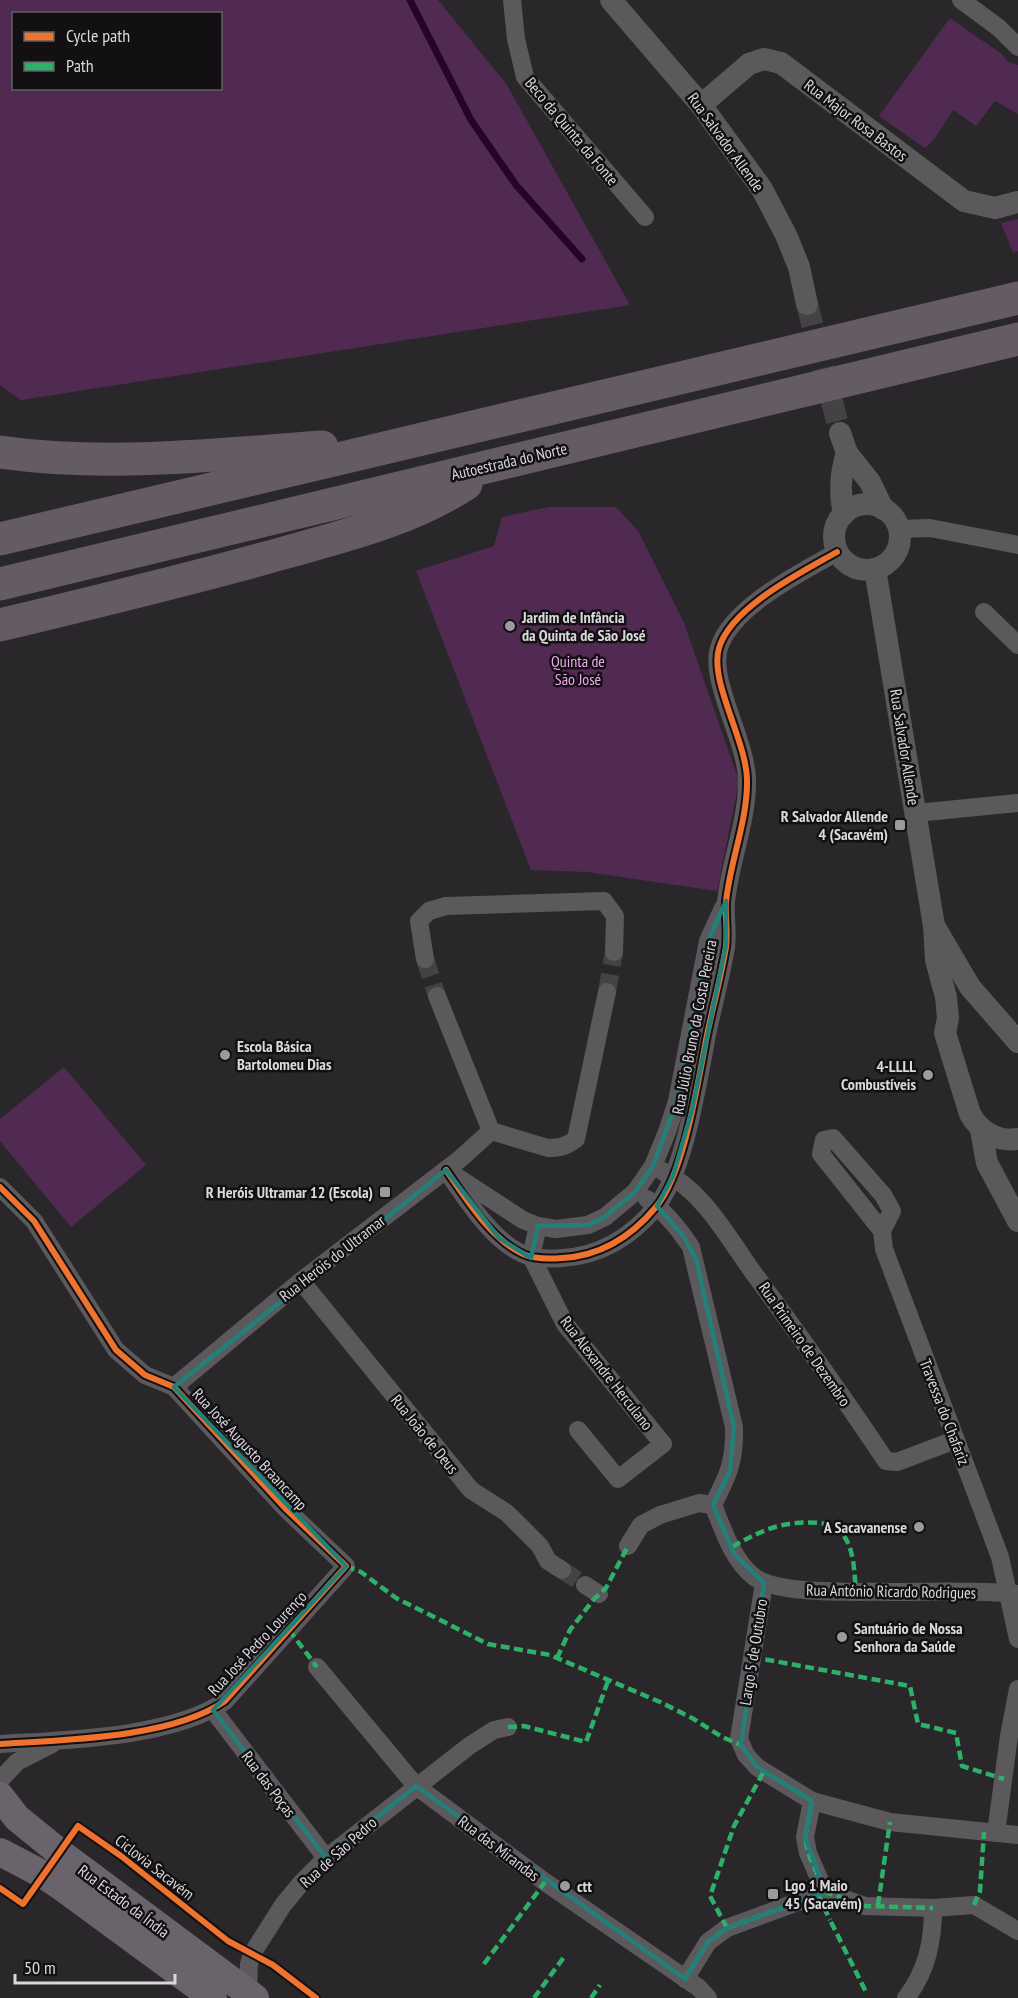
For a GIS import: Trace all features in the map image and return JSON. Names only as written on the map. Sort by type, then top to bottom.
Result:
[{"type":"highway","points":[[0,539],[1018,298]]},
{"type":"highway","name":"Autoestrada do Norte","points":[[0,584],[1018,339]]},
{"type":"highway","points":[[0,435],[63,459]]},
{"type":"highway","points":[[0,452],[63,459],[155,459],[416,441]]},
{"type":"highway","points":[[0,625],[215,573],[357,532],[413,512],[458,489],[498,464]]},
{"type":"main road","name":"Rua Estado da Índia","points":[[0,1796],[17,1818],[251,1995]]},
{"type":"main road","name":"Rua Estado da Índia","points":[[0,1852],[51,1880],[207,1996]]},
{"type":"street","name":"Beco da Quinta da Fonte","points":[[512,0],[516,39],[525,77],[645,217]]},
{"type":"street","name":"Rua Salvador Allende","points":[[611,0],[701,105],[762,189],[786,235],[799,267],[807,304]]},
{"type":"street","points":[[962,0],[999,28],[1018,47]]},
{"type":"street","name":"Rua Major Rosa Bastos","points":[[701,105],[749,64],[764,59],[781,63],[964,201],[995,208],[1018,202]]},
{"type":"street","points":[[843,514],[840,500],[840,475],[844,443],[870,482],[883,509]]},
{"type":"street","points":[[867,504],[883,509],[890,514],[898,529],[897,549],[892,558],[875,569],[857,569],[849,565],[837,552],[834,532],[843,514],[867,504]]},
{"type":"street","points":[[898,529],[930,528],[1018,545]]},
{"type":"street","name":"Rua Júlio Bruno da Costa Pereira","points":[[531,1256],[554,1259],[576,1257],[604,1250],[633,1229],[657,1206],[673,1176],[692,1110],[726,945],[726,901],[746,799],[747,778],[743,755],[718,676],[718,649],[735,620],[752,604],[837,552]]},
{"type":"street","name":"Rua Salvador Allende","points":[[875,569],[934,926]]},
{"type":"street","points":[[984,612],[1018,645]]},
{"type":"street","points":[[916,813],[1018,803]]},
{"type":"street","points":[[426,959],[419,921],[429,911],[446,906],[604,901],[615,916],[614,952]]},
{"type":"street","name":"Rua Júlio Bruno da Costa Pereira","points":[[537,1226],[556,1229],[588,1225],[606,1217],[635,1192],[652,1166],[677,1101],[708,941],[726,901]]},
{"type":"street","points":[[934,926],[958,969],[1018,1042]]},
{"type":"street","points":[[934,926],[936,960],[946,997],[948,1018],[945,1033],[970,1114],[981,1130],[987,1163],[1018,1221]]},
{"type":"street","points":[[437,996],[491,1131],[548,1148],[567,1146],[576,1139],[607,992]]},
{"type":"street","points":[[948,1018],[952,1012],[966,1003],[974,1002],[988,1008]]},
{"type":"street","points":[[981,1130],[995,1137],[1018,1139]]},
{"type":"street","name":"Rua Heróis do Ultramar","points":[[174,1388],[301,1281],[460,1159],[491,1131]]},
{"type":"street","name":"Travessa do Chafariz","points":[[882,1231],[892,1211],[883,1195],[833,1138],[824,1140],[821,1154],[882,1231],[884,1249],[1000,1557],[1012,1594],[1018,1639]]},
{"type":"street","points":[[652,1166],[673,1176]]},
{"type":"street","points":[[446,1170],[523,1220],[537,1226],[531,1256],[512,1248],[499,1238],[446,1170]]},
{"type":"street","name":"Rua Primeiro de Dezembro","points":[[673,1176],[690,1189],[710,1214],[778,1306],[886,1461],[897,1462],[955,1440]]},
{"type":"street","name":"Rua José Augusto Braancamp","points":[[0,1187],[34,1221],[116,1350],[145,1375],[174,1388],[285,1508],[346,1566]]},
{"type":"street","points":[[628,1546],[641,1525],[660,1515],[699,1503],[713,1505],[730,1471],[734,1445],[734,1427],[696,1259],[684,1237],[657,1206],[635,1192]]},
{"type":"street","name":"Rua Alexandre Herculano","points":[[531,1256],[565,1324],[663,1444],[618,1479],[578,1430]]},
{"type":"street","name":"Rua João de Deus","points":[[301,1281],[471,1490],[507,1513],[540,1546],[548,1561],[562,1570]]},
{"type":"street","name":"Largo 5 de Outubro","points":[[713,1505],[734,1554],[752,1576],[764,1583],[740,1739],[741,1745],[746,1755],[757,1767],[812,1801]]},
{"type":"street","name":"Rua José Pedro Lourenço","points":[[0,1744],[57,1741],[155,1729],[213,1710],[225,1701],[346,1566]]},
{"type":"street","name":"Rua António Ricardo Rodrigues","points":[[764,1583],[792,1589],[856,1592],[1012,1594]]},
{"type":"street","name":"Rua das Mirandas","points":[[317,1667],[416,1786],[545,1882],[685,1979],[708,1998]]},
{"type":"street","points":[[996,1833],[1018,1689]]},
{"type":"street","name":"Rua das Poças","points":[[213,1710],[326,1858]]},
{"type":"street","name":"Rua de São Pedro","points":[[251,1995],[249,1964],[252,1954],[283,1905],[302,1882],[326,1858],[483,1735],[508,1727]]},
{"type":"street","name":"Rua José Pedro Lourenço","points":[[0,1780],[17,1762],[57,1741]]},
{"type":"street","points":[[825,1892],[808,1853],[806,1837],[812,1801],[890,1821],[1018,1835]]},
{"type":"street","points":[[685,1979],[708,1942],[727,1928],[825,1892],[865,1906],[933,1908],[975,1905],[1018,1931]]},
{"type":"street","points":[[906,1998],[925,1966],[933,1933],[933,1908]]},
{"type":"highlighted area","points":[[726,901],[726,945],[692,1110],[673,1176],[657,1206],[684,1237],[696,1259],[734,1427],[730,1471],[713,1505],[734,1554],[764,1583],[741,1745],[757,1767],[812,1801],[805,1837],[825,1892],[727,1928],[708,1942],[685,1979],[416,1786],[326,1858],[213,1710],[346,1566],[174,1387],[446,1170],[499,1238],[531,1258],[538,1226],[588,1225],[605,1217],[635,1192],[653,1166],[677,1101],[708,941]]},
{"type":"green space","points":[[0,0],[438,0],[507,85],[630,305],[21,400],[0,385]]},
{"type":"green space","points":[[950,18],[1003,55],[1008,62],[1018,65],[1018,114],[995,101],[976,126],[953,110],[935,138],[925,148],[879,116]]},
{"type":"green space","points":[[1018,219],[1018,251],[1013,252],[1001,223]]},
{"type":"green space","name":"Quinta de São José","points":[[549,507],[616,507],[638,531],[684,623],[739,781],[717,891],[587,872],[531,870],[416,571],[494,546],[502,517]]},
{"type":"green space","points":[[64,1067],[146,1165],[71,1227],[0,1141],[0,1119]]},
{"type":"waterway","points":[[410,0],[471,120],[516,185],[582,259]]},
{"type":"tunnel","points":[[807,304],[840,433]]},
{"type":"tunnel","points":[[607,992],[614,952]]},
{"type":"tunnel","points":[[425,959],[437,996]]},
{"type":"tunnel","points":[[562,1570],[585,1585]]},
{"type":"marked path","points":[[732,1547],[763,1531],[784,1525],[807,1522],[831,1525],[840,1531],[849,1544],[856,1592]]},
{"type":"marked path","points":[[557,1658],[570,1630],[594,1599],[606,1588],[628,1546]]},
{"type":"marked path","points":[[346,1566],[361,1572],[396,1598],[488,1644],[550,1655],[660,1702],[722,1737],[741,1745]]},
{"type":"marked path","points":[[289,1630],[317,1667]]},
{"type":"marked path","points":[[752,1657],[910,1686],[918,1724],[956,1733],[962,1766],[1004,1779]]},
{"type":"marked path","points":[[508,1727],[524,1726],[586,1742],[608,1681]]},
{"type":"marked path","points":[[727,1928],[710,1896],[734,1826],[764,1771]]},
{"type":"marked path","points":[[812,1801],[805,1837],[808,1853],[825,1892],[865,1906],[933,1908]]},
{"type":"marked path","points":[[878,1905],[890,1822]]},
{"type":"marked path","points":[[974,1905],[980,1891],[984,1832]]},
{"type":"marked path","points":[[484,1964],[545,1882]]},
{"type":"marked path","points":[[685,1979],[708,1942],[727,1928],[825,1892]]},
{"type":"marked path","points":[[818,1895],[830,1920]]},
{"type":"marked path","points":[[831,1922],[866,1992]]},
{"type":"marked path","points":[[534,1998],[564,1957]]},
{"type":"marked path","points":[[591,1998],[600,1985]]},
{"type":"cycle path","points":[[446,1170],[470,1205],[500,1239],[532,1257],[576,1256],[602,1249],[626,1236],[656,1207],[675,1172],[695,1100],[727,941],[728,887],[747,794],[747,779],[741,747],[719,677],[717,662],[719,648],[726,633],[752,605],[787,580],[837,552]]},
{"type":"cycle path","points":[[0,1187],[34,1221],[116,1350],[145,1375],[174,1387],[285,1508],[346,1566],[225,1701],[203,1713],[177,1723],[117,1735],[0,1744]]},
{"type":"cycle path","name":"Ciclovia Sacavém","points":[[0,1888],[23,1904],[78,1826],[121,1856],[228,1941],[273,1965],[316,1998]]},
{"type":"place","name":"Jardim de Infância da Quinta de São José","points":[[510,626]]},
{"type":"place","name":"R Salvador Allende 4 (Sacavém)","points":[[900,825]]},
{"type":"place","name":"Escola Básica Bartolomeu Dias","points":[[225,1055]]},
{"type":"place","name":"4-LLLL Combustíveis","points":[[928,1075]]},
{"type":"place","name":"R Heróis Ultramar 12 (Escola)","points":[[385,1192]]},
{"type":"place","name":"A Sacavanense","points":[[919,1527]]},
{"type":"place","name":"Santuário de Nossa Senhora da Saúde","points":[[842,1637]]},
{"type":"place","name":"ctt","points":[[565,1886]]},
{"type":"place","name":"Lgo 1 Maio 45 (Sacavém)","points":[[773,1894]]}]
